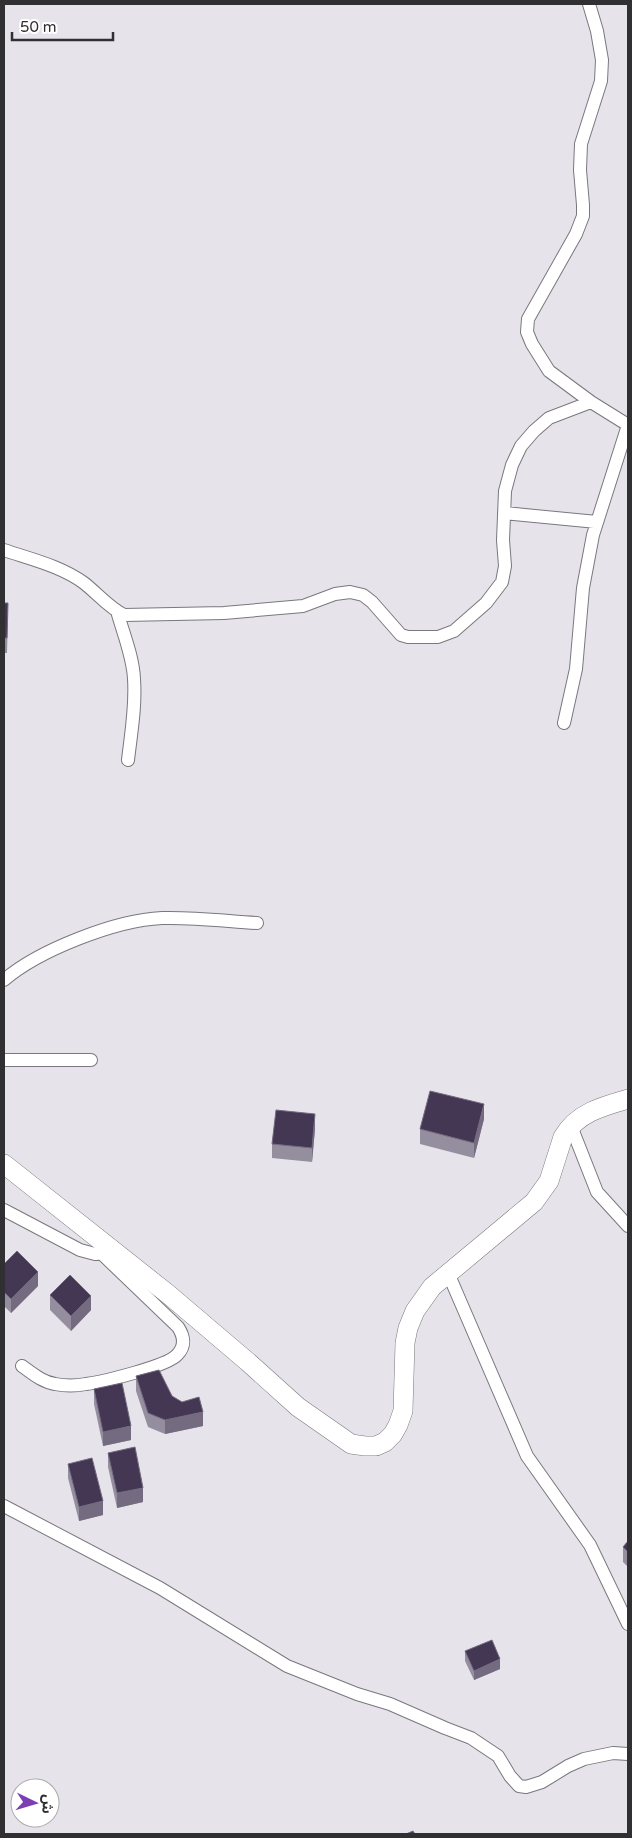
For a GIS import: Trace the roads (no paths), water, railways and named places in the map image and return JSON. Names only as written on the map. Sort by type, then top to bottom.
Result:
[{"type":"main road","points":[[4,1164],[109,1254],[168,1294],[298,1407],[351,1444],[376,1446],[385,1442],[393,1434],[403,1411],[405,1343],[408,1328],[415,1311],[432,1287],[534,1202],[549,1181],[562,1137],[571,1126],[583,1116],[605,1106],[628,1099]]},
{"type":"street","points":[[564,723],[576,669],[583,588],[597,522],[628,425],[591,402],[549,371],[532,344],[527,332],[528,319],[576,234],[582,216],[581,144],[601,81],[602,60],[597,31],[589,4]]},
{"type":"street","points":[[4,550],[47,564],[82,582],[117,612],[132,615],[224,613],[303,606],[335,594],[350,592],[363,595],[372,602],[401,635],[408,637],[438,637],[454,632],[470,619],[486,603],[502,582],[505,566],[504,491],[512,465],[521,446],[549,418],[591,402]]},
{"type":"street","points":[[504,513],[597,522]]},
{"type":"street","points":[[117,612],[129,652],[134,678],[134,707],[128,760]]},
{"type":"street","points":[[4,980],[13,972],[40,956],[107,929],[133,922],[161,918],[257,923]]},
{"type":"street","points":[[4,1060],[91,1060]]},
{"type":"street","points":[[571,1126],[597,1192],[628,1226]]},
{"type":"street","points":[[4,1210],[80,1250],[89,1253],[109,1254],[178,1327],[183,1334],[184,1341],[182,1348],[176,1356],[151,1366],[105,1380],[70,1386],[41,1380],[22,1366]]},
{"type":"street","points":[[448,1273],[527,1456],[590,1545],[627,1619]]},
{"type":"street","points":[[4,1506],[160,1588],[287,1666],[357,1694],[390,1704],[472,1738],[498,1756],[510,1776],[519,1786],[526,1787],[542,1782],[568,1766],[584,1759],[613,1754],[628,1754]]}]
